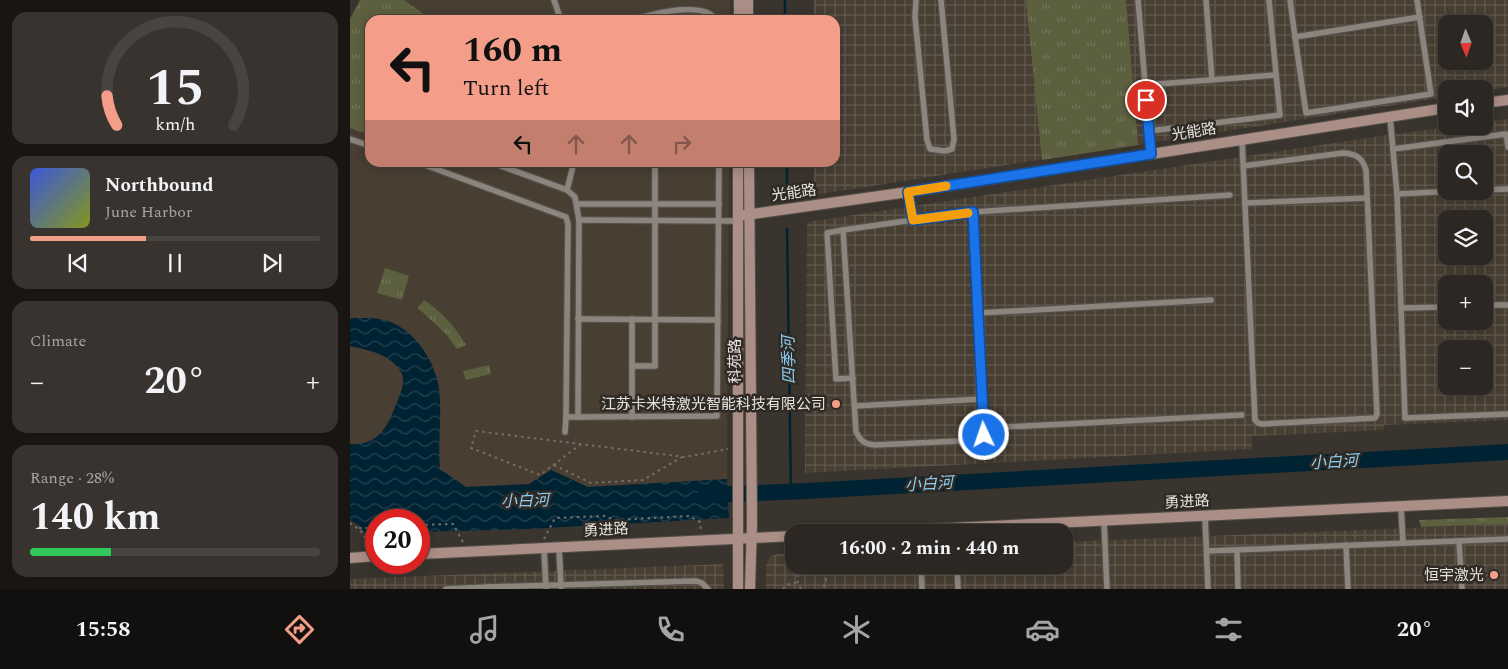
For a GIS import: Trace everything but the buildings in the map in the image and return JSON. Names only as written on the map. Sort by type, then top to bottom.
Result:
[{"type":"street","points":[[738,0],[738,15]]},
{"type":"street","points":[[748,0],[748,15]]},
{"type":"street","points":[[1493,102],[1508,100]]},
{"type":"street","name":"光能路","points":[[742,217],[1438,109]]},
{"type":"street","name":"科苑路","points":[[738,167],[742,217],[752,523],[750,589]]},
{"type":"street","name":"科苑路","points":[[738,589],[737,447],[742,217],[747,167]]},
{"type":"street","name":"勇进路","points":[[1054,524],[1508,502]]},
{"type":"street","name":"勇进路","points":[[430,553],[785,536]]},
{"type":"street","points":[[350,558],[365,557]]},
{"type":"lane","points":[[554,0],[559,15]]},
{"type":"lane","points":[[916,0],[915,17],[927,140],[930,149],[935,151],[952,148],[954,139],[941,0]]},
{"type":"lane","points":[[1138,0],[1151,154]]},
{"type":"lane","points":[[1206,0],[1212,80]]},
{"type":"lane","points":[[1149,131],[1280,116],[1269,0]]},
{"type":"lane","points":[[1290,0],[1306,113],[1431,94],[1417,0]]},
{"type":"lane","points":[[650,15],[672,9],[693,7],[713,15]]},
{"type":"lane","points":[[1295,37],[1420,17]]},
{"type":"lane","points":[[1145,85],[1276,75]]},
{"type":"lane","points":[[1390,117],[1397,194],[1405,418],[1508,414]]},
{"type":"lane","points":[[1393,149],[1506,134],[1508,147]]},
{"type":"lane","points":[[350,139],[365,144]]},
{"type":"lane","points":[[1242,140],[1243,166],[1255,420],[1262,424],[1375,418],[1377,414],[1366,170],[1363,162],[1354,154],[1343,153],[1243,166]]},
{"type":"lane","points":[[431,167],[566,217],[568,224],[565,432]]},
{"type":"lane","points":[[504,167],[567,190],[575,197],[578,220],[578,417]]},
{"type":"lane","points":[[567,190],[573,167]]},
{"type":"lane","points":[[632,366],[654,366],[655,167]]},
{"type":"lane","points":[[566,417],[717,416],[719,167]]},
{"type":"lane","points":[[1493,190],[1508,189]]},
{"type":"lane","points":[[908,192],[913,220]]},
{"type":"lane","points":[[1397,194],[1438,192]]},
{"type":"lane","points":[[853,378],[836,379],[827,232],[973,212],[1230,195]]},
{"type":"lane","points":[[1245,203],[1367,198]]},
{"type":"lane","points":[[577,204],[718,204]]},
{"type":"lane","points":[[843,230],[856,432],[860,440],[866,445],[980,440],[984,435],[984,428],[973,212]]},
{"type":"lane","points":[[578,220],[719,220],[742,217]]},
{"type":"lane","points":[[978,313],[1211,300]]},
{"type":"lane","points":[[1493,305],[1508,304]]},
{"type":"lane","points":[[1401,308],[1438,307]]},
{"type":"lane","points":[[578,319],[718,320]]},
{"type":"lane","points":[[632,319],[632,416]]},
{"type":"lane","points":[[855,406],[982,398]]},
{"type":"lane","points":[[984,428],[1242,415]]},
{"type":"lane","points":[[1401,507],[1402,543]]},
{"type":"lane","points":[[1206,516],[1208,589]]},
{"type":"lane","points":[[1104,521],[1107,589]]},
{"type":"lane","points":[[1207,551],[1508,539]]},
{"type":"lane","points":[[1459,541],[1462,589]]},
{"type":"lane","points":[[1346,545],[1348,589]]},
{"type":"lane","points":[[544,548],[546,587]]},
{"type":"lane","points":[[560,548],[561,587]]},
{"type":"lane","points":[[1237,550],[1238,589]]},
{"type":"lane","points":[[921,574],[922,589]]},
{"type":"lane","points":[[957,574],[958,589]]},
{"type":"lane","points":[[446,589],[613,586],[696,581],[708,589]]},
{"type":"path","points":[[581,444],[540,475],[471,448],[476,431],[581,444],[682,457],[737,447]]},
{"type":"path","points":[[554,465],[591,482],[643,480],[682,457]]},
{"type":"path","points":[[548,530],[555,518],[604,516],[615,520],[689,516],[700,522]]},
{"type":"path","points":[[350,523],[358,528],[365,538]]},
{"type":"path","points":[[430,525],[453,524],[459,535]]},
{"type":"path","points":[[358,528],[365,528]]},
{"type":"path","points":[[801,589],[798,582],[800,573],[802,570],[815,566],[825,575],[823,589]]},
{"type":"path","points":[[783,589],[786,585],[798,582]]},
{"type":"shaded area","points":[[360,0],[730,0],[730,15],[365,15],[365,167],[729,167],[727,479],[588,487],[551,470],[529,484],[466,487],[350,485],[350,19]]},
{"type":"shaded area","points":[[814,0],[1508,0],[1508,87],[1493,90],[1493,80],[1438,80],[1438,98],[814,195],[814,167],[840,167],[840,15],[814,15]]},
{"type":"shaded area","points":[[1508,119],[1508,420],[1384,425],[1384,430],[1252,436],[1252,449],[805,473],[807,222],[1438,128],[1438,135],[1493,135],[1493,121]]},
{"type":"shaded area","points":[[1508,524],[1508,589],[766,589],[766,566],[768,560],[771,556],[778,554],[785,554],[785,574],[1073,574],[1073,542]]},
{"type":"shaded area","points":[[723,564],[724,589],[350,589],[350,579]]},
{"type":"green space","points":[[360,0],[404,0],[425,15],[365,15],[365,133],[350,128],[350,19]]},
{"type":"green space","points":[[1026,0],[1126,0],[1138,145],[1042,160]]},
{"type":"green space","points":[[385,268],[409,276],[402,300],[377,293]]},
{"type":"green space","points":[[424,300],[448,320],[466,345],[457,349],[445,333],[418,308]]},
{"type":"green space","points":[[489,365],[491,374],[466,380],[463,371]]},
{"type":"green space","points":[[1508,517],[1508,524],[1421,527],[1419,520]]},
{"type":"water","points":[[350,318],[374,318],[388,321],[399,326],[418,343],[432,364],[439,388],[440,469],[466,487],[529,484],[551,470],[588,487],[727,479],[729,518],[528,529],[430,532],[430,509],[365,509],[365,533],[359,525],[350,520],[350,444],[369,442],[376,438],[386,426],[394,410],[403,380],[397,366],[385,357],[371,351],[350,346]]},
{"type":"waterway","name":"四季河","points":[[785,0],[785,15]]},
{"type":"waterway","name":"四季河","points":[[787,167],[787,190]]},
{"type":"waterway","name":"四季河","points":[[787,229],[791,492]]},
{"type":"waterway","name":"小白河","points":[[706,495],[1508,452]]},
{"type":"slow traffic","points":[[946,186],[908,192],[913,220],[968,213]]},
{"type":"place","name":"江苏卡米特激光智能科技有限公司","points":[[836,404]]},
{"type":"place","name":"恒宇激光","points":[[1494,575]]},
{"type":"route","points":[[984,435],[973,212],[913,220],[908,192],[1151,154],[1146,100]]}]
